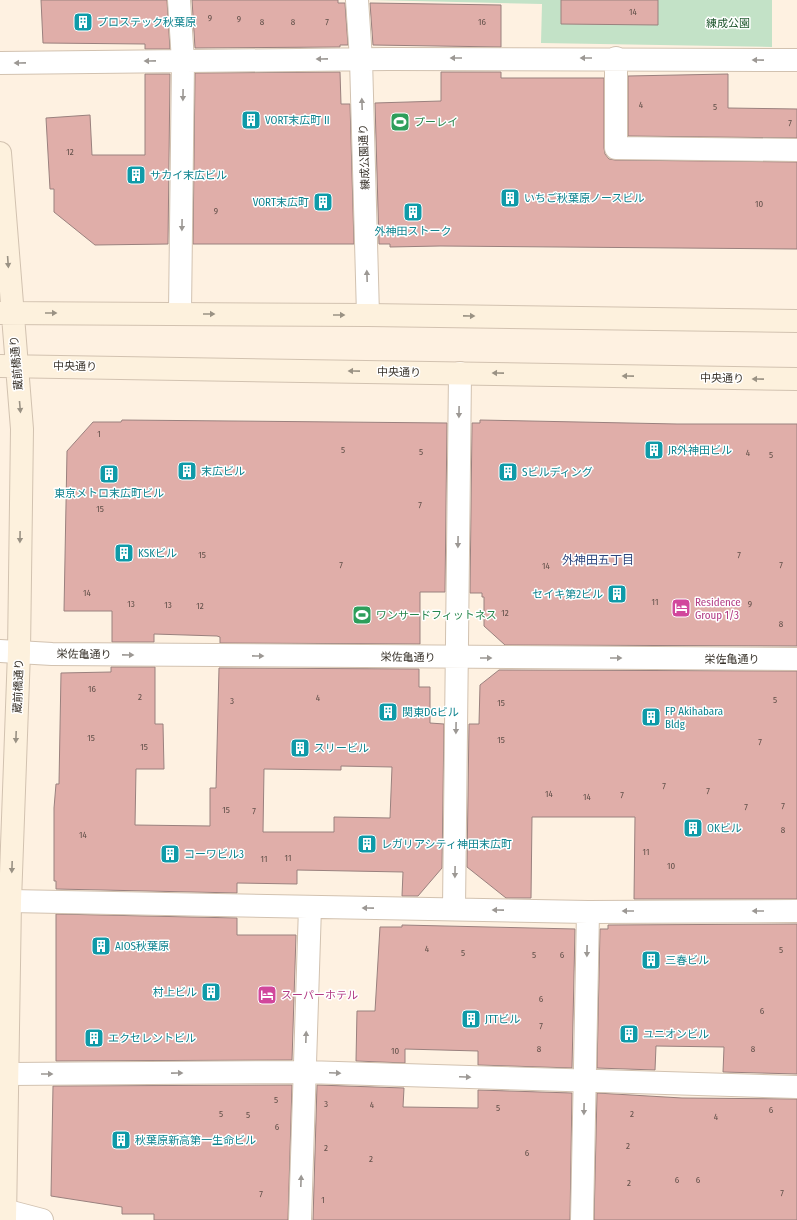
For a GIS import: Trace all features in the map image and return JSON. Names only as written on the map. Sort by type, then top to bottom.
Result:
[{"type":"main road","name":"蔵前橋通り","points":[[0,153],[8,366],[22,429],[10,652],[10,901],[8,1074],[4,1213]]},
{"type":"main road","points":[[6,313],[180,313],[797,321]]},
{"type":"main road","name":"中央通り","points":[[8,366],[797,379]]},
{"type":"street","points":[[179,0],[184,61],[180,313]]},
{"type":"street","name":"練成公園通り","points":[[357,0],[361,59],[368,315]]},
{"type":"street","points":[[0,63],[616,58],[797,60]]},
{"type":"street","points":[[616,58],[616,148],[797,150]]},
{"type":"street","points":[[454,909],[460,373]]},
{"type":"street","name":"栄佐亀通り","points":[[10,652],[457,658],[797,659]]},
{"type":"street","points":[[10,901],[588,912],[797,911]]},
{"type":"street","points":[[300,1220],[310,907]]},
{"type":"street","points":[[582,1220],[588,912]]},
{"type":"street","points":[[8,1074],[305,1072],[797,1087]]},
{"type":"street","points":[[4,1213],[42,1220]]},
{"type":"green space","name":"練成公園","points":[[371,0],[772,0],[772,47],[541,43],[542,4]]},
{"type":"building","name":"プロステック秋葉原","points":[[41,0],[167,0],[170,49],[145,49],[145,44],[43,43]]},
{"type":"building","points":[[192,0],[338,0],[338,3],[345,3],[348,45],[340,45],[340,47],[195,48]]},
{"type":"building","points":[[561,0],[658,0],[658,25],[561,24]]},
{"type":"building","points":[[370,3],[501,5],[501,47],[373,45]]},
{"type":"building","points":[[340,72],[341,104],[350,104],[354,244],[193,244],[195,73]]},
{"type":"building","points":[[441,72],[501,72],[501,78],[604,78],[604,148],[605,154],[609,159],[797,162],[797,249],[440,246],[390,247],[390,244],[379,244],[375,103],[441,101]]},
{"type":"building","name":"サカイ末広ビル","points":[[145,74],[170,74],[168,244],[95,245],[54,212],[54,189],[50,189],[46,118],[90,115],[92,155],[145,155]]},
{"type":"building","points":[[728,74],[728,108],[797,109],[797,138],[628,136],[628,76]]},
{"type":"building","points":[[122,420],[447,423],[445,592],[420,592],[420,644],[220,643],[220,637],[217,636],[154,634],[154,642],[112,642],[112,611],[64,611],[67,451],[93,422],[121,422]]},
{"type":"building","points":[[480,420],[677,424],[797,424],[797,646],[505,645],[484,626],[484,597],[482,597],[482,593],[470,593],[472,423],[480,423]]},
{"type":"building","points":[[111,667],[155,667],[155,724],[163,724],[164,769],[136,769],[135,825],[210,826],[210,788],[216,788],[219,668],[419,669],[419,687],[430,687],[430,723],[444,724],[442,868],[418,896],[402,896],[403,872],[297,870],[297,884],[237,883],[237,893],[56,889],[56,881],[54,881],[54,808],[56,784],[59,784],[61,673],[111,672]],"holes":[[[341,766],[392,767],[390,818],[334,817],[334,832],[263,832],[264,769],[341,770]]]},
{"type":"building","points":[[499,670],[797,671],[797,899],[634,899],[635,817],[532,817],[531,898],[506,898],[467,867],[469,724],[479,724],[480,685]]},
{"type":"building","points":[[56,914],[237,918],[237,935],[296,935],[292,1060],[56,1061]]},
{"type":"building","points":[[797,924],[797,1074],[723,1072],[724,1047],[656,1046],[655,1070],[597,1068],[600,929],[608,929],[608,925]]},
{"type":"building","points":[[402,925],[575,929],[572,1068],[478,1065],[478,1051],[405,1049],[405,1063],[356,1061],[357,1011],[375,1011],[380,927],[402,927]]},
{"type":"building","points":[[292,1085],[288,1220],[154,1220],[154,1214],[122,1214],[122,1207],[51,1196],[53,1086]]},
{"type":"building","points":[[317,1085],[404,1088],[403,1107],[478,1108],[478,1090],[572,1093],[570,1220],[313,1220]]},
{"type":"building","points":[[597,1093],[682,1098],[797,1099],[797,1220],[594,1220]]},
{"type":"place","name":"プロステック秋葉原","points":[[83,22]]},
{"type":"place","name":"VORT末広町 II","points":[[251,120]]},
{"type":"place","name":"プーレイ","points":[[400,122]]},
{"type":"place","name":"サカイ末広ビル","points":[[136,175]]},
{"type":"place","name":"いちご秋葉原ノースビル","points":[[510,198]]},
{"type":"place","name":"VORT末広町","points":[[323,202]]},
{"type":"place","name":"外神田ストーク","points":[[413,212]]},
{"type":"place","name":"JR外神田ビル","points":[[654,450]]},
{"type":"place","name":"末広ビル","points":[[187,471]]},
{"type":"place","name":"Sビルディング","points":[[508,472]]},
{"type":"place","name":"東京メトロ末広町ビル","points":[[109,474]]},
{"type":"place","name":"KSKビル","points":[[124,553]]},
{"type":"place","name":"セイキ第2ビル","points":[[617,594]]},
{"type":"place","name":"Residence Group 1/3","points":[[681,608]]},
{"type":"place","name":"ワンサードフィットネス","points":[[362,615]]},
{"type":"place","name":"関東DGビル","points":[[388,712]]},
{"type":"place","name":"FP Akihabara Bldg","points":[[651,717]]},
{"type":"place","name":"スリービル","points":[[300,748]]},
{"type":"place","name":"OKビル","points":[[693,828]]},
{"type":"place","name":"レガリアシティ神田末広町","points":[[367,844]]},
{"type":"place","name":"コーワビル3","points":[[170,854]]},
{"type":"place","name":"AIOS秋葉原","points":[[101,946]]},
{"type":"place","name":"三春ビル","points":[[651,960]]},
{"type":"place","name":"村上ビル","points":[[211,992]]},
{"type":"place","name":"スーパーホテル","points":[[267,995]]},
{"type":"place","name":"JTTビル","points":[[471,1019]]},
{"type":"place","name":"ユニオンビル","points":[[629,1034]]},
{"type":"place","name":"エクセレントビル","points":[[94,1038]]},
{"type":"place","name":"秋葉原新高第一生命ビル","points":[[121,1140]]},
{"type":"district","name":"外神田五丁目","points":[[598,560]]}]
